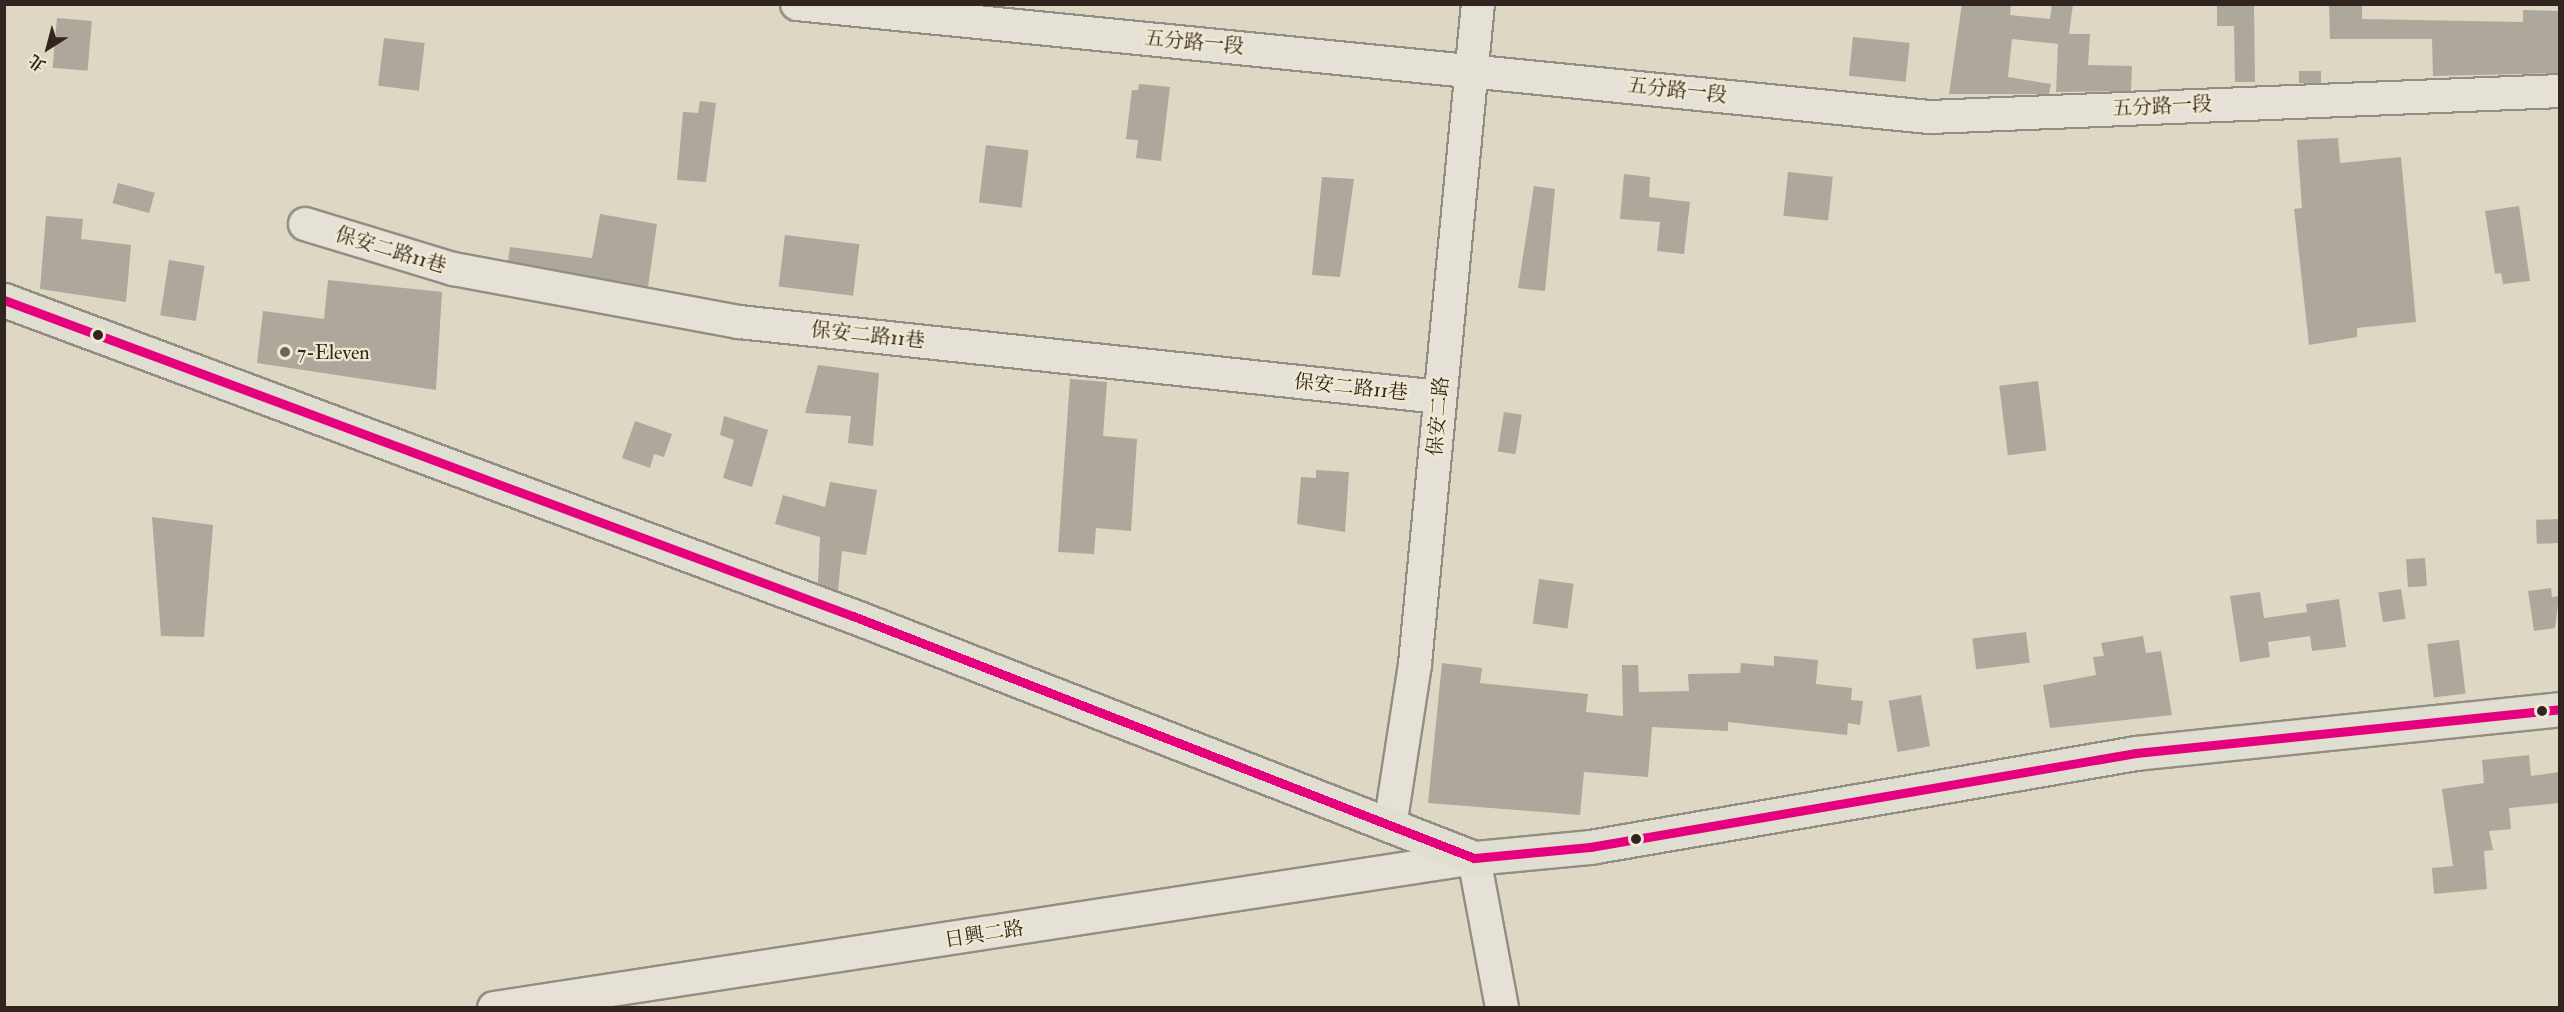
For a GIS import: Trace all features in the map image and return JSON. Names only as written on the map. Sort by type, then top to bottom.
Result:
[{"type":"main road","points":[[4,300],[853,615],[1474,858],[1590,847],[2136,753],[2559,709]]},
{"type":"street","name":"五分路一段","points":[[797,4],[1472,68],[1930,117],[2559,91]]},
{"type":"street","name":"保安二路","points":[[1390,826],[1415,663],[1478,4]]},
{"type":"street","name":"保安二路11巷","points":[[305,225],[453,269],[739,322],[1440,397]]},
{"type":"street","name":"日興二路","points":[[494,1008],[1474,858]]},
{"type":"street","points":[[1474,858],[1502,1008]]},
{"type":"building","points":[[1962,4],[2011,4],[2010,15],[2050,19],[2052,4],[2073,4],[2069,34],[2090,34],[2088,65],[2132,66],[2131,91],[2056,92],[2058,44],[2012,39],[2008,77],[2051,84],[2049,94],[1949,94]]},
{"type":"building","points":[[2217,4],[2254,4],[2255,82],[2235,82],[2234,26],[2217,26]]},
{"type":"building","points":[[2329,4],[2362,4],[2362,19],[2523,22],[2523,10],[2559,11],[2559,73],[2433,76],[2432,39],[2330,39]]},
{"type":"building","points":[[57,18],[92,21],[88,71],[53,68]]},
{"type":"building","points":[[1853,37],[1910,43],[1906,82],[1849,76]]},
{"type":"building","points":[[384,38],[425,43],[419,91],[378,86]]},
{"type":"building","points":[[2299,71],[2321,71],[2321,83],[2299,83]]},
{"type":"building","points":[[1139,84],[1170,87],[1161,161],[1136,158],[1138,140],[1126,139],[1132,90],[1138,90]]},
{"type":"building","points":[[700,101],[716,103],[706,182],[677,180],[683,112],[698,113]]},
{"type":"building","points":[[2338,138],[2340,163],[2401,157],[2416,322],[2357,328],[2357,337],[2309,345],[2294,209],[2302,208],[2297,140]]},
{"type":"building","points":[[986,145],[1029,150],[1022,208],[979,203]]},
{"type":"building","points":[[1788,172],[1833,177],[1828,220],[1783,216]]},
{"type":"building","points":[[1624,174],[1650,177],[1649,197],[1690,202],[1684,254],[1657,251],[1660,222],[1620,219]]},
{"type":"building","points":[[1322,177],[1354,179],[1340,277],[1312,275]]},
{"type":"building","points":[[118,183],[155,193],[149,213],[113,203]]},
{"type":"building","points":[[1534,186],[1555,189],[1545,291],[1518,288]]},
{"type":"building","points":[[2519,206],[2530,281],[2503,284],[2501,273],[2495,274],[2485,211]]},
{"type":"building","points":[[600,214],[657,224],[648,287],[508,261],[510,247],[592,258]]},
{"type":"building","points":[[46,216],[83,219],[81,239],[131,245],[126,302],[40,289]]},
{"type":"building","points":[[785,235],[859,244],[853,296],[779,287]]},
{"type":"building","points":[[169,260],[205,266],[196,321],[160,315]]},
{"type":"building","points":[[328,280],[442,292],[436,390],[257,363],[263,311],[324,319]]},
{"type":"building","points":[[818,365],[879,373],[873,446],[848,443],[851,416],[805,413]]},
{"type":"building","points":[[1070,379],[1107,382],[1103,436],[1137,439],[1131,531],[1096,528],[1094,554],[1058,552]]},
{"type":"building","points":[[2038,381],[2047,450],[2008,455],[1999,386]]},
{"type":"building","points":[[1504,412],[1522,415],[1516,454],[1498,452]]},
{"type":"building","points":[[724,416],[768,430],[752,487],[723,478],[734,440],[720,435]]},
{"type":"building","points":[[635,421],[672,434],[664,457],[654,454],[650,468],[622,458]]},
{"type":"building","points":[[1316,470],[1349,472],[1345,532],[1297,524],[1301,477],[1316,478]]},
{"type":"building","points":[[830,482],[877,490],[866,555],[842,551],[838,591],[818,583],[820,537],[775,524],[783,495],[825,507]]},
{"type":"building","points":[[152,517],[213,525],[204,637],[161,636]]},
{"type":"building","points":[[2558,519],[2559,543],[2537,544],[2536,520]]},
{"type":"building","points":[[2425,558],[2427,586],[2408,587],[2406,559]]},
{"type":"building","points":[[1539,579],[1574,584],[1567,628],[1533,624]]},
{"type":"building","points":[[2551,588],[2552,597],[2559,596],[2555,628],[2534,631],[2528,591]]},
{"type":"building","points":[[2401,589],[2406,619],[2383,622],[2378,593]]},
{"type":"building","points":[[2260,592],[2264,618],[2307,612],[2306,604],[2339,599],[2346,647],[2312,651],[2310,636],[2268,642],[2270,657],[2240,662],[2230,596]]},
{"type":"building","points":[[2026,632],[2030,663],[1976,669],[1972,639]]},
{"type":"building","points":[[2143,636],[2146,653],[2161,651],[2172,715],[2050,728],[2043,685],[2096,675],[2093,657],[2104,656],[2101,643]]},
{"type":"building","points":[[2459,640],[2466,694],[2434,697],[2427,644]]},
{"type":"building","points":[[1774,656],[1818,660],[1816,684],[1852,688],[1851,700],[1863,701],[1860,725],[1848,723],[1847,735],[1728,722],[1728,731],[1652,727],[1648,777],[1584,772],[1580,815],[1428,803],[1442,663],[1482,668],[1480,683],[1588,694],[1586,712],[1623,716],[1622,665],[1638,665],[1639,692],[1689,691],[1688,674],[1740,673],[1741,663],[1774,666]]},
{"type":"building","points":[[1921,695],[1930,746],[1898,752],[1889,701]]},
{"type":"building","points":[[2529,755],[2531,776],[2559,772],[2559,803],[2509,808],[2511,829],[2489,831],[2493,850],[2484,851],[2487,889],[2434,894],[2432,868],[2453,866],[2442,789],[2484,783],[2482,760]]},
{"type":"transit line","points":[[4,300],[853,616],[1474,858],[1590,847],[2136,753],[2560,709]]},
{"type":"place","name":"7-Eleven","points":[[285,352]]}]
